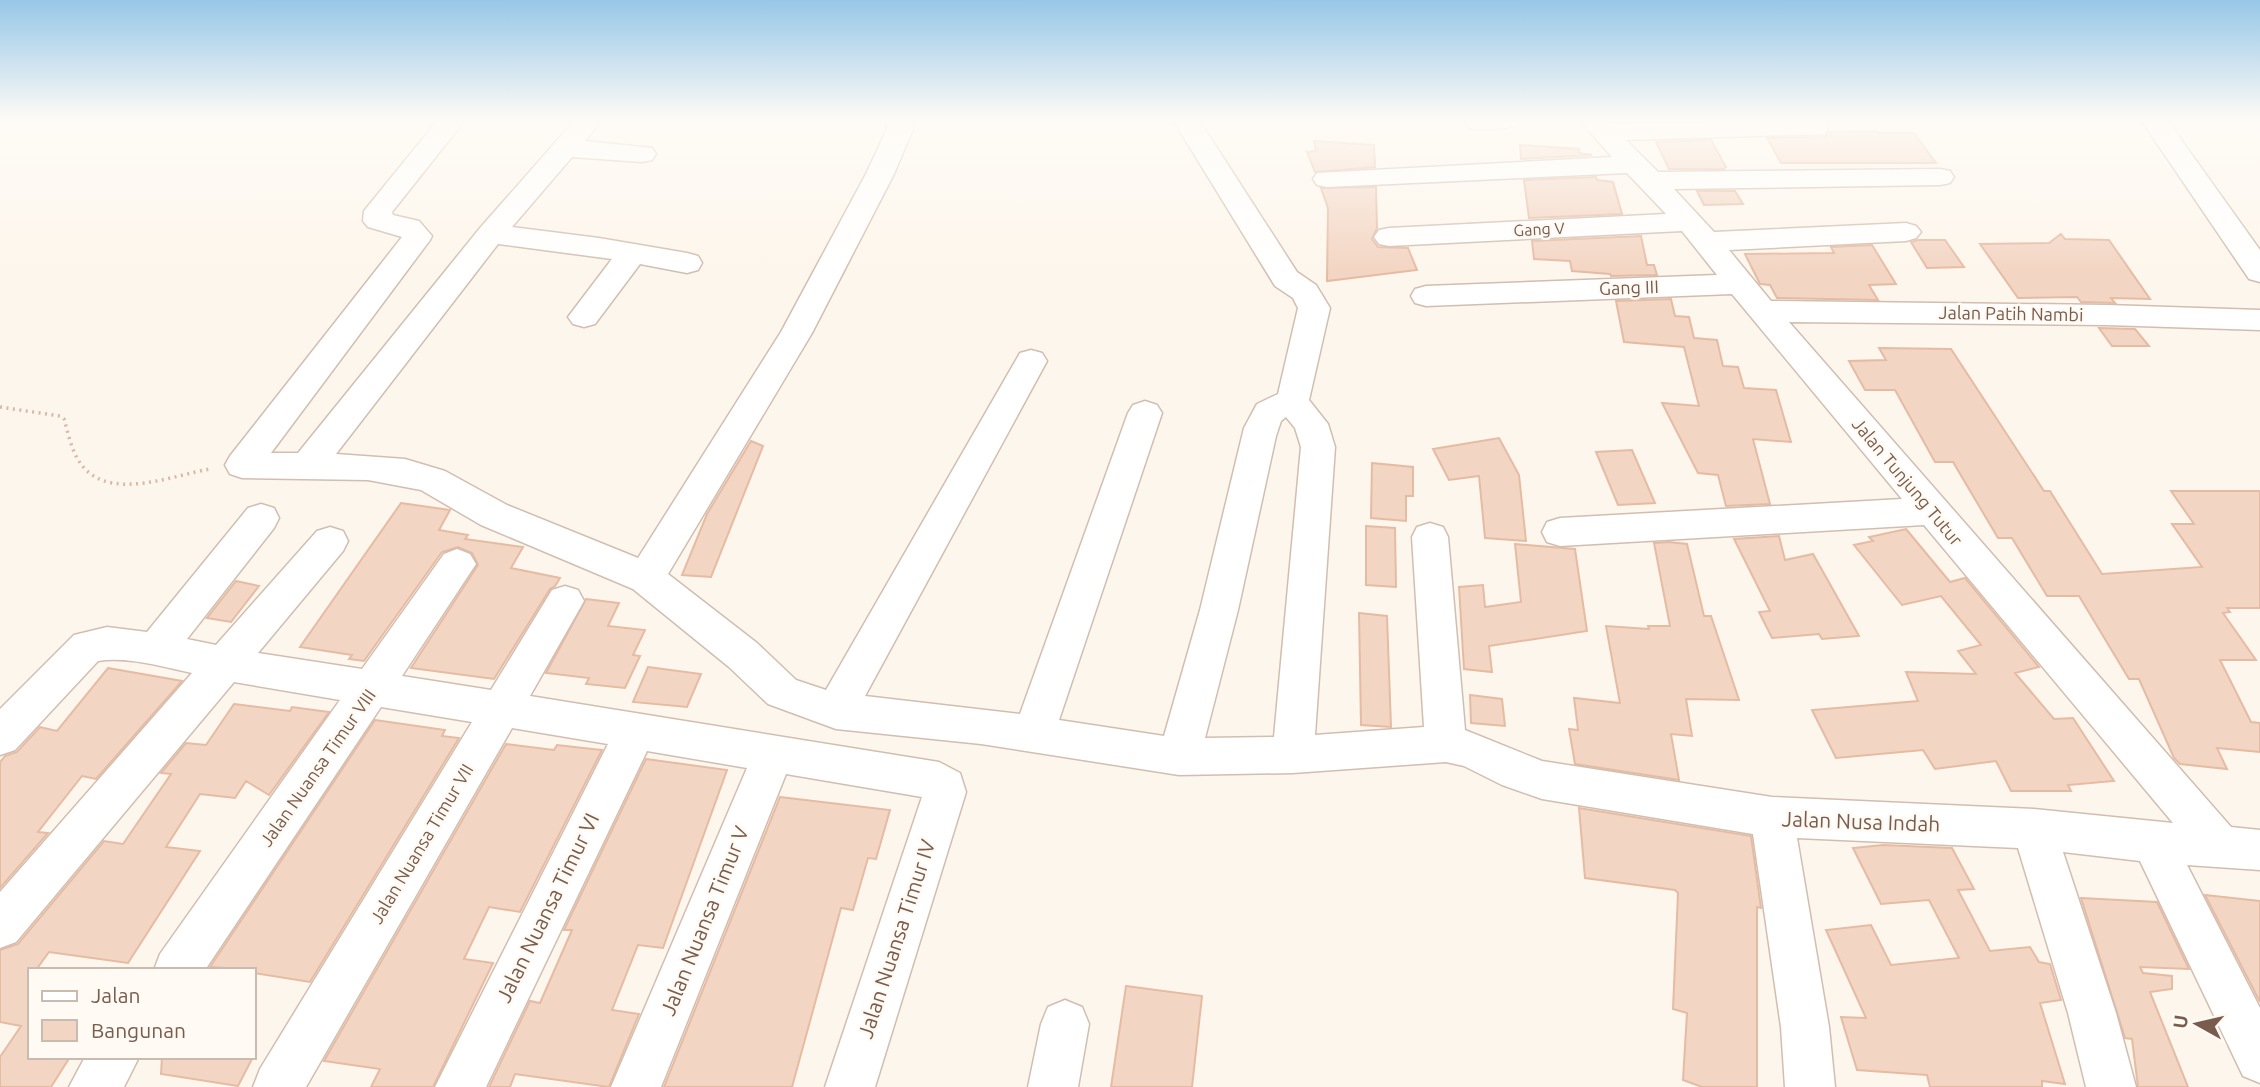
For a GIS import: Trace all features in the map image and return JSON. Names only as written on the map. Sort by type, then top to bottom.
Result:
[{"type":"street","points":[[242,465],[415,240],[417,236],[409,227],[378,221],[378,211],[411,171]]},
{"type":"street","points":[[307,465],[490,234],[547,171]]},
{"type":"street","points":[[646,578],[796,333],[881,171]]},
{"type":"street","points":[[1218,171],[1286,279],[1305,292],[1314,308],[1292,402]]},
{"type":"street","points":[[1326,179],[1400,171]]},
{"type":"street","name":"Jalan Tunjung Tutur","points":[[1643,171],[1698,232],[1932,511],[2240,849]]},
{"type":"street","points":[[1875,171],[1940,177]]},
{"type":"street","points":[[2189,171],[2260,272]]},
{"type":"street","points":[[1698,232],[1906,232]]},
{"type":"street","name":"Gang V","points":[[1389,237],[1698,232]]},
{"type":"street","points":[[490,234],[687,263]]},
{"type":"street","points":[[584,317],[632,253]]},
{"type":"street","name":"Gang III","points":[[1426,296],[1740,284]]},
{"type":"street","name":"Jalan Patih Nambi","points":[[1762,311],[2107,315],[2260,320]]},
{"type":"street","points":[[836,711],[1031,361]]},
{"type":"street","points":[[1292,402],[1311,424],[1318,447],[1293,755]]},
{"type":"street","points":[[1179,757],[1219,610],[1261,429],[1268,412],[1274,406],[1292,402]]},
{"type":"street","points":[[1033,735],[1145,413]]},
{"type":"street","points":[[242,465],[368,467],[423,477],[494,515],[646,578],[743,655],[782,692],[836,711],[1033,735],[1179,757],[1293,755],[1446,744],[1484,752],[1518,774],[1542,780],[1772,817]]},
{"type":"street","points":[[1560,532],[1932,511]]},
{"type":"street","points":[[156,649],[261,518]]},
{"type":"street","points":[[1430,537],[1446,744]]},
{"type":"street","points":[[0,926],[330,541]]},
{"type":"street","name":"Jalan Nuansa Timur VIII","points":[[178,968],[457,564]]},
{"type":"street","name":"Jalan Nuansa Timur VII","points":[[278,1087],[565,601]]},
{"type":"street","points":[[0,737],[88,646],[107,643],[156,649],[226,664],[636,730],[773,755]]},
{"type":"street","name":"Jalan Nuansa Timur VI","points":[[460,1087],[636,730]]},
{"type":"street","name":"Jalan Nuansa Timur IV","points":[[773,755],[928,777],[939,780],[945,786],[850,1087]]},
{"type":"street","name":"Jalan Nuansa Timur V","points":[[636,1087],[773,755]]},
{"type":"street","name":"Jalan Nusa Indah","points":[[1810,1087],[1805,1027],[1772,817],[2034,829],[2240,849]]},
{"type":"street","points":[[2034,829],[2092,1013],[2111,1087]]},
{"type":"street","points":[[2153,842],[2260,1059]]},
{"type":"street","points":[[1053,1087],[1065,1024]]},
{"type":"street","points":[[94,1087],[114,1059]]},
{"type":"path","points":[[0,407],[60,416],[64,419],[79,461],[94,477],[105,483],[133,484],[242,465]]},
{"type":"building","points":[[1596,177],[1597,180],[1613,182],[1622,214],[1529,218],[1524,180]]},
{"type":"building","points":[[1376,187],[1377,228],[1372,239],[1378,247],[1408,248],[1417,270],[1327,281],[1328,208],[1321,188]]},
{"type":"building","points":[[1697,191],[1735,191],[1743,204],[1704,205]]},
{"type":"building","points":[[2061,234],[2065,239],[2109,240],[2150,299],[2111,298],[2115,303],[2081,302],[2077,297],[2018,298],[1980,244],[2049,243]]},
{"type":"building","points":[[1641,236],[1647,265],[1654,265],[1657,275],[1611,276],[1572,271],[1570,261],[1534,259],[1532,241]]},
{"type":"building","points":[[1945,240],[1964,267],[1927,268],[1911,242]]},
{"type":"building","points":[[1872,245],[1896,284],[1869,285],[1878,300],[1777,298],[1770,285],[1760,284],[1745,254],[1834,253],[1831,247]]},
{"type":"building","points":[[1671,299],[1675,316],[1689,317],[1694,338],[1717,340],[1723,366],[1738,367],[1744,388],[1776,390],[1791,442],[1753,439],[1770,504],[1726,506],[1718,475],[1698,473],[1662,403],[1699,406],[1684,347],[1624,342],[1616,301]]},
{"type":"building","points":[[2099,328],[2135,329],[2149,346],[2112,346]]},
{"type":"building","points":[[1879,348],[1951,349],[2044,491],[2050,491],[2102,574],[2202,567],[2172,524],[2194,524],[2171,491],[2260,491],[2260,608],[2227,608],[2230,612],[2223,613],[2256,660],[2220,660],[2251,722],[2260,723],[2260,752],[2217,748],[2227,769],[2180,764],[2174,758],[2139,679],[2129,679],[2079,596],[2047,596],[2012,538],[1998,538],[1953,462],[1935,462],[1895,390],[1865,390],[1849,361],[1886,360]]},
{"type":"building","points":[[1499,438],[1519,475],[1526,541],[1485,538],[1479,476],[1449,480],[1433,449]]},
{"type":"building","points":[[751,441],[763,446],[711,577],[682,575],[707,514]]},
{"type":"building","points":[[1632,450],[1655,503],[1618,505],[1596,452]]},
{"type":"building","points":[[1372,463],[1413,467],[1413,496],[1406,496],[1406,521],[1371,518]]},
{"type":"building","points":[[401,503],[450,510],[439,530],[468,535],[465,539],[523,547],[511,568],[560,578],[550,589],[494,679],[411,668],[478,565],[472,553],[458,547],[442,552],[364,661],[349,659],[352,655],[300,647]]},
{"type":"building","points":[[1366,526],[1395,528],[1396,587],[1366,585]]},
{"type":"building","points":[[1906,529],[1950,582],[1965,578],[2039,667],[2015,673],[2054,719],[2073,718],[2114,781],[2068,785],[2071,791],[2011,791],[1996,761],[1935,769],[1923,750],[1836,758],[1812,710],[1918,701],[1906,672],[1976,674],[1958,651],[1981,645],[1941,596],[1902,605],[1854,545],[1873,541],[1869,537]]},
{"type":"building","points":[[1779,536],[1785,560],[1813,554],[1859,636],[1822,639],[1819,634],[1772,638],[1759,612],[1770,611],[1734,539]]},
{"type":"building","points":[[1654,543],[1687,544],[1704,616],[1711,616],[1739,700],[1686,699],[1692,736],[1671,734],[1679,780],[1575,764],[1569,729],[1578,730],[1574,698],[1620,703],[1606,626],[1649,629],[1648,626],[1670,626]]},
{"type":"building","points":[[1515,544],[1575,549],[1587,631],[1489,646],[1492,672],[1464,669],[1459,587],[1483,585],[1485,607],[1521,602]]},
{"type":"building","points":[[236,581],[259,586],[231,622],[207,618]]},
{"type":"building","points":[[586,599],[619,603],[608,626],[645,630],[633,655],[640,656],[625,688],[586,684],[589,678],[546,673]]},
{"type":"building","points":[[1359,613],[1387,616],[1391,727],[1361,725]]},
{"type":"building","points":[[648,667],[701,674],[687,707],[633,702]]},
{"type":"building","points":[[108,668],[182,681],[96,779],[82,776],[38,832],[48,833],[0,888],[0,762],[5,756],[17,752],[40,727],[57,731]]},
{"type":"building","points":[[1470,695],[1502,699],[1505,726],[1471,723]]},
{"type":"building","points":[[234,704],[290,711],[292,707],[329,712],[269,795],[246,781],[235,798],[200,794],[166,847],[200,851],[128,963],[49,952],[37,968],[28,968],[28,1059],[69,1059],[51,1087],[0,1087],[0,1057],[21,1026],[0,1022],[0,950],[18,944],[104,841],[123,844],[171,774],[161,773],[186,743],[206,745]]},
{"type":"building","points":[[375,720],[445,730],[442,736],[459,738],[310,982],[256,973],[256,968],[210,967]]},
{"type":"building","points":[[506,744],[554,750],[557,745],[602,750],[520,912],[489,907],[464,959],[493,963],[433,1087],[371,1087],[380,1069],[324,1061]]},
{"type":"building","points":[[646,759],[727,770],[663,948],[638,945],[612,1010],[639,1014],[609,1087],[515,1074],[510,1087],[489,1087],[530,1001],[540,1003],[572,930],[564,930]]},
{"type":"building","points":[[780,797],[890,810],[876,859],[868,858],[853,910],[841,908],[792,1087],[664,1087]]},
{"type":"building","points":[[1579,808],[1751,836],[1761,908],[1757,907],[1757,1087],[1702,1087],[1683,1080],[1687,1013],[1673,1009],[1678,893],[1675,890],[1585,878]]},
{"type":"building","points":[[1883,845],[1952,848],[1974,889],[1958,890],[1990,951],[2030,947],[2039,962],[2050,964],[2061,1000],[2040,1003],[2065,1084],[2042,1081],[2042,1087],[1930,1087],[1927,1075],[1857,1070],[1841,1017],[1866,1018],[1826,930],[1871,925],[1891,965],[1959,958],[1929,900],[1881,904],[1853,848]]},
{"type":"building","points":[[2205,895],[2260,901],[2260,1002]]},
{"type":"building","points":[[2081,898],[2157,902],[2189,969],[2140,967],[2143,973],[2172,976],[2172,989],[2150,992],[2188,1087],[2138,1087],[2132,1039],[2125,1038]]},
{"type":"building","points":[[1126,986],[1202,996],[1192,1087],[1111,1087]]},
{"type":"building","points":[[162,1059],[252,1059],[238,1086],[161,1074]]}]
